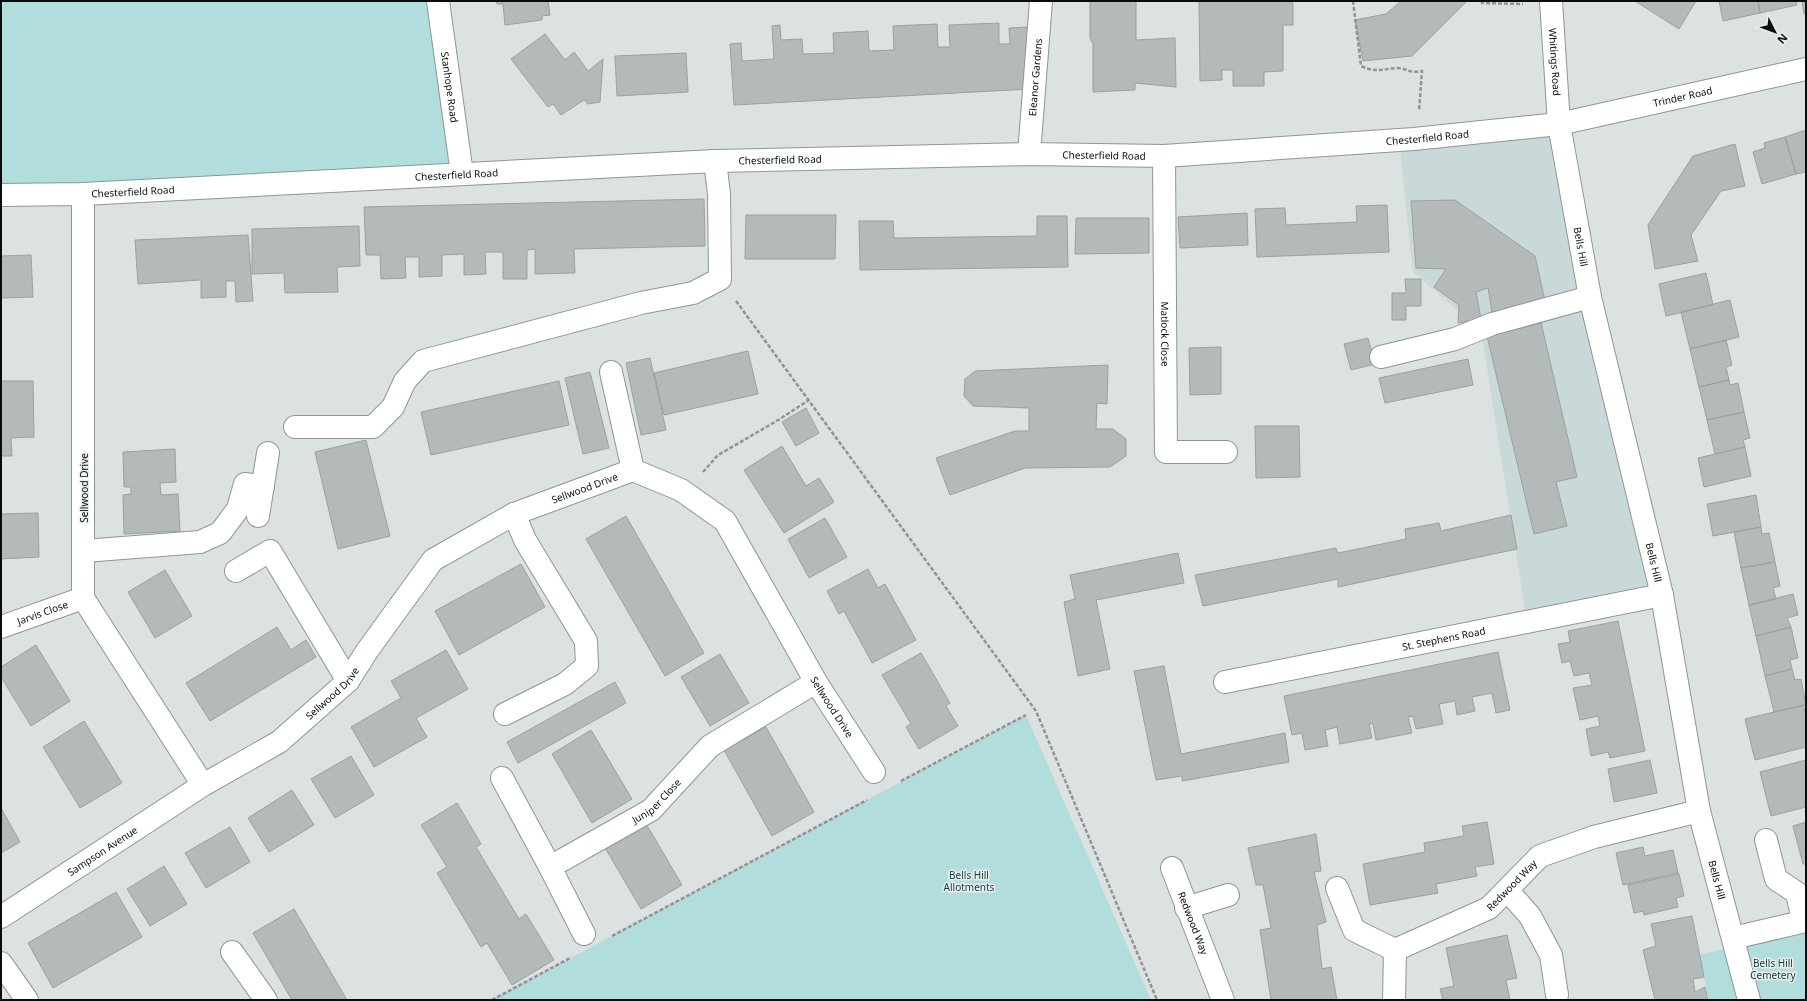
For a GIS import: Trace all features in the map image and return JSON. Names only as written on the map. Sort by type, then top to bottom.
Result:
[{"type":"street","name":"Stanhope Road","points":[[438,1],[462,174]]},
{"type":"street","name":"Eleanor Gardens","points":[[1029,154],[1041,1]]},
{"type":"street","name":"Whitings Road","points":[[1551,6],[1559,124]]},
{"type":"street","name":"Trinder Road","points":[[1559,124],[1806,69]]},
{"type":"street","name":"Chesterfield Road","points":[[1,195],[83,194],[715,161],[1029,154],[1164,156],[1414,139],[1559,124]]},
{"type":"street","name":"Bells Hill","points":[[1559,124],[1590,297],[1662,595],[1699,811],[1749,1000]]},
{"type":"street","name":"Matlock Close","points":[[1164,156],[1166,452],[1226,452]]},
{"type":"street","points":[[295,427],[372,427],[393,407],[405,381],[423,361],[641,303],[693,293],[720,279],[718,194],[715,161]]},
{"type":"street","name":"Sellwood Drive","points":[[83,194],[84,598]]},
{"type":"street","points":[[1381,357],[1455,339],[1492,324],[1590,297]]},
{"type":"street","points":[[611,372],[633,470]]},
{"type":"street","points":[[258,516],[268,453]]},
{"type":"street","name":"Sellwood Drive","points":[[203,785],[279,742],[348,681],[433,560],[514,514],[633,470],[686,494],[725,520],[816,682],[874,772]]},
{"type":"street","points":[[84,551],[200,542],[220,533],[238,509],[245,484],[263,486]]},
{"type":"street","points":[[505,714],[565,684],[587,666],[586,640],[525,540],[514,514]]},
{"type":"street","points":[[236,571],[270,552],[348,681]]},
{"type":"street","name":"St. Stephens Road","points":[[1225,682],[1662,595]]},
{"type":"street","points":[[84,598],[203,785]]},
{"type":"street","name":"Jarvis Close","points":[[1,627],[84,598]]},
{"type":"street","name":"Juniper Close","points":[[550,867],[651,810],[710,746],[816,682]]},
{"type":"street","points":[[502,778],[584,934]]},
{"type":"street","name":"Sampson Avenue","points":[[1,917],[203,785]]},
{"type":"street","name":"Redwood Way","points":[[1395,950],[1489,908],[1540,856],[1594,837],[1699,811]]},
{"type":"street","points":[[1733,938],[1805,921],[1797,893],[1776,879],[1766,840]]},
{"type":"street","name":"Redwood Way","points":[[1172,868],[1186,908],[1223,1000]]},
{"type":"street","points":[[1337,888],[1354,930],[1395,950],[1394,1000]]},
{"type":"street","points":[[1507,890],[1530,916],[1551,955],[1557,995]]},
{"type":"street","points":[[1186,908],[1228,895]]},
{"type":"street","points":[[232,952],[266,1000]]},
{"type":"street","points":[[1,963],[27,1000]]},
{"type":"path","points":[[1353,1],[1361,66],[1370,71],[1400,68],[1412,73],[1422,71],[1418,121],[1414,139]]},
{"type":"path","points":[[1482,1],[1482,3],[1551,6]]},
{"type":"path","points":[[720,279],[1036,711],[1156,1000]]},
{"type":"path","points":[[686,494],[718,455],[775,422],[809,400]]},
{"type":"path","points":[[900,782],[1026,715]]},
{"type":"path","points":[[605,940],[872,797]]},
{"type":"path","points":[[492,1000],[577,955]]},
{"type":"shaded area","points":[[1558,124],[1662,595],[1528,628],[1481,330],[1413,272],[1399,140]]},
{"type":"green space","points":[[1,1],[438,1],[462,174],[1,195]]},
{"type":"green space","name":"Bells Hill Allotments","points":[[1026,715],[1151,1000],[492,1000]]},
{"type":"green space","name":"Bells Hill Cemetery","points":[[1806,929],[1806,1000],[1709,1000],[1699,955]]},
{"type":"building","points":[[496,1],[548,1],[550,15],[542,16],[542,20],[505,25],[503,4],[497,4]]},
{"type":"building","points":[[1090,1],[1136,1],[1136,40],[1175,38],[1176,87],[1135,83],[1135,90],[1093,92],[1093,44],[1090,38]]},
{"type":"building","points":[[1199,1],[1293,1],[1293,25],[1283,25],[1283,71],[1264,72],[1264,86],[1233,86],[1233,70],[1222,70],[1222,80],[1200,81]]},
{"type":"building","points":[[1401,1],[1467,1],[1412,56],[1363,61],[1355,20],[1386,14]]},
{"type":"building","points":[[1635,1],[1696,1],[1679,29]]},
{"type":"building","points":[[1719,1],[1758,1],[1760,13],[1723,21]]},
{"type":"building","points":[[1758,1],[1796,1],[1797,5],[1760,13]]},
{"type":"building","points":[[1802,1],[1806,1],[1806,14],[1804,14]]},
{"type":"building","points":[[999,23],[999,44],[1010,44],[1009,28],[1027,27],[1030,89],[734,105],[730,44],[741,43],[742,61],[774,59],[772,26],[780,25],[781,40],[802,39],[803,54],[834,53],[833,33],[868,31],[869,51],[894,50],[893,26],[937,24],[938,47],[950,47],[949,25]]},
{"type":"building","points":[[545,34],[565,60],[574,52],[588,71],[603,59],[600,102],[588,104],[584,100],[561,115],[553,104],[548,107],[511,59]]},
{"type":"building","points":[[686,53],[688,92],[617,96],[615,56]]},
{"type":"building","points":[[1806,130],[1806,172],[1796,174],[1785,137]]},
{"type":"building","points":[[1785,137],[1796,174],[1762,184],[1753,152],[1765,148],[1764,143]]},
{"type":"building","points":[[1735,144],[1745,186],[1721,191],[1691,235],[1698,261],[1655,269],[1648,225],[1693,156]]},
{"type":"building","points":[[704,199],[705,246],[574,249],[575,273],[535,274],[535,249],[527,250],[527,279],[503,279],[503,252],[485,252],[486,274],[464,275],[464,254],[442,255],[442,276],[419,277],[419,257],[405,257],[406,278],[381,279],[380,255],[366,255],[364,207]]},
{"type":"building","points":[[1455,200],[1535,256],[1545,301],[1492,312],[1488,288],[1476,292],[1481,319],[1458,323],[1459,305],[1434,287],[1446,269],[1416,268],[1411,201]]},
{"type":"building","points":[[1387,205],[1389,252],[1257,257],[1255,209],[1285,208],[1286,225],[1357,222],[1356,206]]},
{"type":"building","points":[[1247,213],[1248,245],[1180,248],[1178,217]]},
{"type":"building","points":[[746,215],[836,215],[835,259],[745,259]]},
{"type":"building","points":[[1037,216],[1067,216],[1068,267],[860,270],[859,221],[893,221],[894,238],[1037,236]]},
{"type":"building","points":[[1076,218],[1149,218],[1149,253],[1075,254]]},
{"type":"building","points":[[359,226],[360,266],[337,267],[338,292],[285,293],[284,273],[252,274],[252,229]]},
{"type":"building","points":[[248,235],[253,301],[236,302],[235,281],[226,281],[226,297],[201,298],[201,280],[138,284],[135,240]]},
{"type":"building","points":[[31,255],[33,297],[1,298],[1,256]]},
{"type":"building","points":[[1706,273],[1713,305],[1666,316],[1659,284]]},
{"type":"building","points":[[1405,279],[1421,279],[1421,306],[1406,306],[1406,320],[1392,320],[1392,293],[1406,293]]},
{"type":"building","points":[[1730,300],[1739,337],[1690,349],[1681,312]]},
{"type":"building","points":[[1541,323],[1577,477],[1556,482],[1567,526],[1534,534],[1487,336]]},
{"type":"building","points":[[1368,338],[1375,364],[1351,370],[1344,344]]},
{"type":"building","points":[[1726,340],[1732,365],[1726,367],[1729,380],[1699,387],[1690,349]]},
{"type":"building","points":[[1221,347],[1221,394],[1190,395],[1189,348]]},
{"type":"building","points":[[748,351],[758,394],[664,415],[654,373]]},
{"type":"building","points":[[650,358],[666,430],[641,435],[626,363]]},
{"type":"building","points":[[1468,359],[1473,385],[1385,403],[1379,378]]},
{"type":"building","points":[[1108,365],[1107,404],[1097,403],[1096,429],[1113,429],[1126,439],[1126,456],[1110,467],[1025,468],[950,495],[936,458],[1015,431],[1029,431],[1029,408],[973,406],[964,396],[965,379],[975,371]]},
{"type":"building","points":[[590,372],[609,448],[583,454],[565,378]]},
{"type":"building","points":[[1729,380],[1730,385],[1738,383],[1744,412],[1707,420],[1699,387]]},
{"type":"building","points":[[1,381],[33,381],[34,437],[11,438],[12,456],[1,456]]},
{"type":"building","points":[[559,381],[569,425],[431,455],[421,412]]},
{"type":"building","points":[[806,408],[819,433],[796,446],[782,422]]},
{"type":"building","points":[[1744,412],[1750,438],[1743,440],[1745,447],[1715,454],[1707,420]]},
{"type":"building","points":[[1255,426],[1299,426],[1300,477],[1256,478]]},
{"type":"building","points":[[366,440],[390,536],[338,549],[315,452]]},
{"type":"building","points":[[782,446],[806,486],[819,478],[834,502],[784,533],[744,470]]},
{"type":"building","points":[[1745,447],[1751,476],[1704,487],[1698,458]]},
{"type":"building","points":[[175,449],[176,482],[160,483],[161,495],[178,494],[180,531],[124,534],[123,495],[131,494],[131,487],[124,487],[123,452]]},
{"type":"building","points":[[1756,495],[1761,527],[1713,536],[1707,504]]},
{"type":"building","points":[[38,513],[39,557],[1,559],[1,514]]},
{"type":"building","points":[[1511,515],[1517,549],[1338,587],[1338,579],[1203,606],[1195,575],[1336,548],[1338,553],[1406,539],[1405,529],[1439,523],[1441,531]]},
{"type":"building","points":[[626,516],[704,653],[665,676],[586,539]]},
{"type":"building","points":[[825,518],[847,557],[809,578],[788,539]]},
{"type":"building","points":[[1761,527],[1762,534],[1769,533],[1775,562],[1741,568],[1734,532]]},
{"type":"building","points":[[1178,553],[1184,583],[1096,600],[1110,669],[1078,676],[1064,602],[1075,599],[1070,575]]},
{"type":"building","points":[[1775,562],[1780,586],[1773,588],[1776,599],[1749,605],[1741,568]]},
{"type":"building","points":[[521,564],[545,607],[459,655],[435,611]]},
{"type":"building","points":[[868,569],[878,588],[885,584],[916,640],[872,663],[844,611],[839,614],[827,591]]},
{"type":"building","points":[[165,570],[192,616],[155,638],[128,592]]},
{"type":"building","points":[[1793,594],[1798,615],[1787,618],[1791,627],[1756,636],[1749,605]]},
{"type":"building","points":[[1618,621],[1645,751],[1610,758],[1608,752],[1591,756],[1586,729],[1600,726],[1598,716],[1580,720],[1573,688],[1592,685],[1589,673],[1574,676],[1570,661],[1562,663],[1558,644],[1570,642],[1568,631]]},
{"type":"building","points":[[277,627],[291,650],[306,640],[316,657],[210,721],[186,683]]},
{"type":"building","points":[[1791,627],[1798,658],[1790,660],[1792,669],[1765,676],[1756,636]]},
{"type":"building","points":[[36,645],[70,701],[31,726],[1,677],[1,667]]},
{"type":"building","points":[[446,650],[468,689],[416,718],[427,737],[374,767],[351,727],[401,698],[391,681]]},
{"type":"building","points":[[1498,652],[1510,710],[1496,713],[1492,693],[1472,697],[1475,711],[1457,715],[1455,701],[1439,704],[1443,724],[1416,729],[1413,716],[1408,717],[1412,733],[1376,740],[1373,724],[1369,724],[1372,738],[1340,744],[1337,727],[1325,730],[1328,746],[1305,750],[1302,733],[1292,735],[1284,696]]},
{"type":"building","points":[[921,653],[950,703],[946,706],[958,726],[919,749],[906,727],[911,724],[882,675]]},
{"type":"building","points":[[720,654],[749,703],[710,726],[681,677]]},
{"type":"building","points":[[1164,666],[1181,754],[1285,733],[1289,762],[1182,781],[1182,776],[1156,780],[1134,671]]},
{"type":"building","points":[[1792,669],[1795,680],[1801,679],[1806,705],[1774,712],[1765,676]]},
{"type":"building","points":[[615,682],[626,703],[518,763],[507,742]]},
{"type":"building","points":[[1803,705],[1806,715],[1806,747],[1755,760],[1745,719]]},
{"type":"building","points":[[84,721],[122,783],[80,808],[43,747]]},
{"type":"building","points":[[766,727],[814,812],[772,836],[724,750]]},
{"type":"building","points":[[591,730],[632,799],[592,823],[552,754]]},
{"type":"building","points":[[351,756],[374,795],[335,818],[311,779]]},
{"type":"building","points":[[1650,760],[1657,793],[1614,802],[1608,769]]},
{"type":"building","points":[[1806,760],[1806,807],[1771,816],[1760,772]]},
{"type":"building","points":[[292,790],[314,825],[269,852],[248,818]]},
{"type":"building","points":[[457,803],[481,844],[476,847],[519,919],[526,914],[554,960],[512,985],[487,943],[481,947],[437,873],[447,867],[421,825]]},
{"type":"building","points":[[1,808],[20,842],[1,853]]},
{"type":"building","points":[[645,822],[682,885],[641,909],[604,846]]},
{"type":"building","points":[[1487,822],[1494,864],[1475,867],[1477,876],[1436,884],[1438,893],[1370,905],[1363,864],[1425,852],[1424,843],[1464,836],[1462,826]]},
{"type":"building","points":[[1806,822],[1806,864],[1803,864],[1793,826]]},
{"type":"building","points":[[230,827],[250,862],[206,888],[185,853]]},
{"type":"building","points":[[1316,834],[1321,871],[1314,872],[1326,922],[1317,925],[1322,969],[1331,967],[1337,1000],[1271,1000],[1260,930],[1271,928],[1263,885],[1256,885],[1248,848]]},
{"type":"building","points":[[1643,847],[1645,856],[1673,850],[1678,873],[1623,885],[1616,853]]},
{"type":"building","points":[[164,866],[187,904],[150,926],[127,889]]},
{"type":"building","points":[[1679,874],[1684,896],[1676,898],[1678,907],[1644,915],[1643,911],[1634,913],[1628,885]]},
{"type":"building","points":[[116,892],[142,937],[53,988],[28,943]]},
{"type":"building","points":[[294,909],[347,1000],[292,1000],[253,933]]},
{"type":"building","points":[[1692,916],[1704,977],[1693,979],[1695,992],[1705,987],[1708,1000],[1655,1000],[1643,950],[1656,946],[1651,924]]},
{"type":"building","points":[[1507,935],[1517,978],[1506,980],[1510,1000],[1443,1000],[1440,989],[1454,986],[1446,948]]}]
